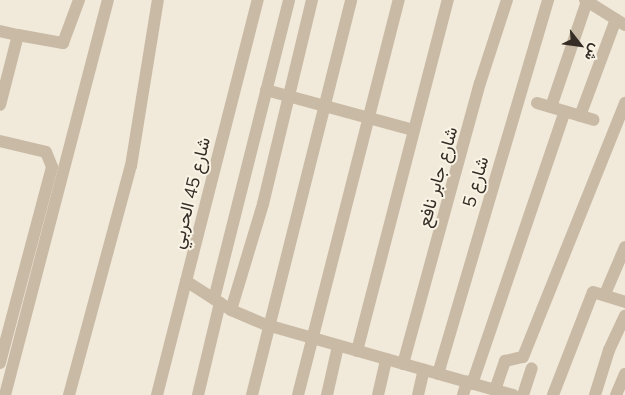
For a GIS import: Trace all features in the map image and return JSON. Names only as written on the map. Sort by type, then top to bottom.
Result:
[{"type":"street","points":[[0,31],[63,43],[79,0]]},
{"type":"street","points":[[5,395],[108,0]]},
{"type":"street","points":[[69,395],[131,166],[158,0]]},
{"type":"street","name":"شارع 45 الحربي","points":[[157,395],[258,0]]},
{"type":"street","points":[[198,395],[222,304],[266,90],[289,0]]},
{"type":"street","points":[[222,304],[263,204],[312,0]]},
{"type":"street","points":[[252,395],[323,105],[351,0]]},
{"type":"street","points":[[298,395],[310,338],[399,0]]},
{"type":"street","points":[[357,351],[448,0]]},
{"type":"street","name":"شارع جابر نافع","points":[[403,364],[480,83],[508,0]]},
{"type":"street","name":"شارع 5","points":[[438,374],[548,0]]},
{"type":"street","points":[[551,107],[586,1],[621,22],[580,116]]},
{"type":"street","points":[[0,105],[18,35]]},
{"type":"street","points":[[266,90],[413,130]]},
{"type":"street","points":[[537,103],[594,120]]},
{"type":"street","points":[[186,281],[222,304],[268,325],[505,393],[505,361],[523,357],[625,103]]},
{"type":"street","points":[[463,395],[469,383],[565,111]]},
{"type":"street","points":[[0,141],[46,152],[52,167],[0,363]]},
{"type":"street","points":[[605,294],[625,246]]},
{"type":"street","points":[[554,395],[592,294],[596,290],[625,302]]},
{"type":"street","points":[[595,395],[609,350],[625,316]]},
{"type":"street","points":[[327,395],[338,346]]},
{"type":"street","points":[[378,395],[386,359]]},
{"type":"street","points":[[523,395],[532,368]]},
{"type":"street","points":[[418,395],[424,370]]},
{"type":"street","points":[[616,395],[625,374]]}]
